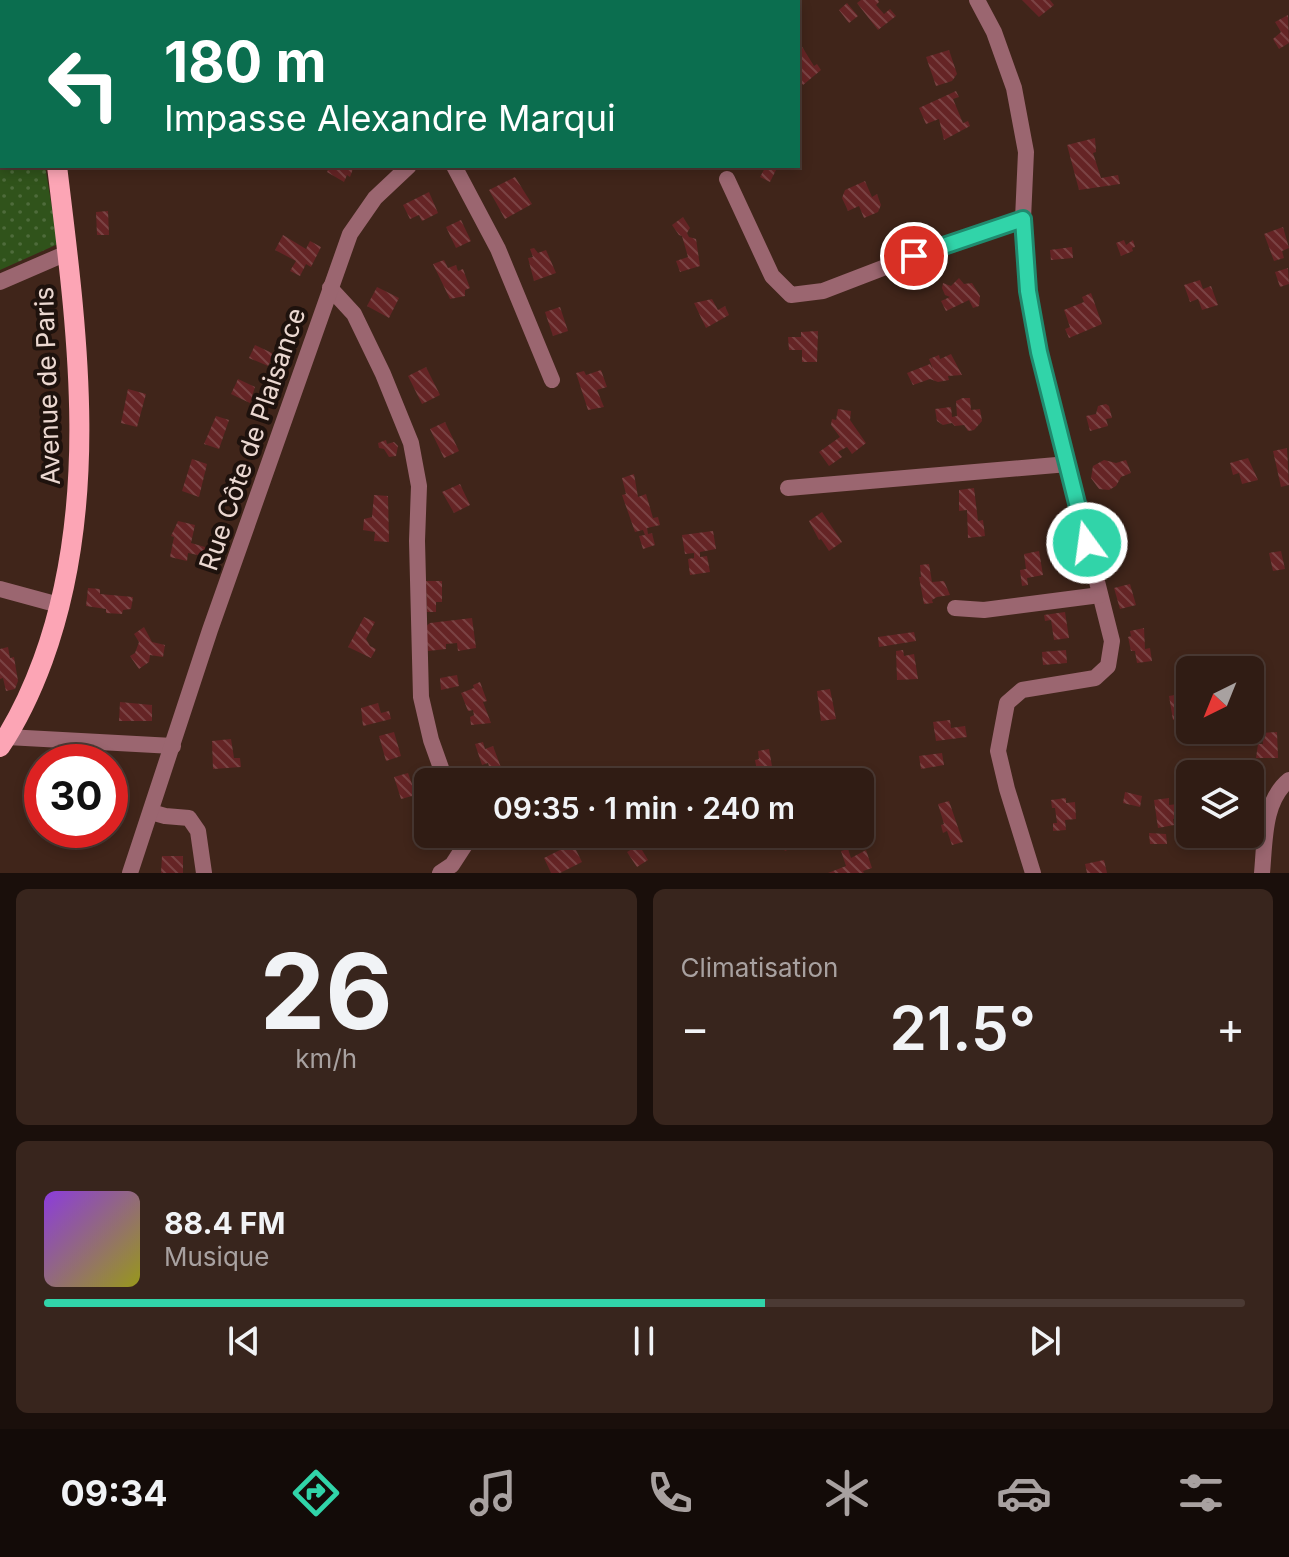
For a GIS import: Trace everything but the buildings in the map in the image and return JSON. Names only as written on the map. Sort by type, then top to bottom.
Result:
[{"type":"main road","name":"Avenue de Paris","points":[[4,742],[32,687],[59,605],[76,520],[80,463],[79,397],[57,168]]},
{"type":"street","points":[[977,0],[994,32],[1014,88],[1026,152],[1023,219],[1028,291],[1036,337],[1112,641],[1108,666],[1095,678],[1022,690],[1007,703],[998,751],[1033,873]]},
{"type":"street","name":"Rue Côte de Plaisance","points":[[130,873],[210,630],[350,234],[375,198],[407,168]]},
{"type":"street","points":[[455,168],[498,249],[552,380]]},
{"type":"street","points":[[727,179],[772,276],[791,295],[823,291],[1023,219]]},
{"type":"street","points":[[0,282],[67,253]]},
{"type":"street","points":[[330,288],[354,314],[411,443],[419,486],[417,541],[421,697],[441,768]]},
{"type":"street","points":[[788,488],[1068,464]]},
{"type":"street","points":[[0,589],[59,605]]},
{"type":"street","points":[[955,608],[984,610],[1100,595]]},
{"type":"street","points":[[4,742],[173,746]]},
{"type":"street","points":[[1262,873],[1272,802],[1278,790],[1289,780]]},
{"type":"street","points":[[151,812],[189,818],[198,831],[204,873]]},
{"type":"street","points":[[440,873],[452,865],[463,848]]},
{"type":"green space","points":[[0,168],[45,168],[58,244],[0,270]]},
{"type":"route","points":[[914,256],[1023,219],[1028,291],[1039,352],[1087,543]]}]
